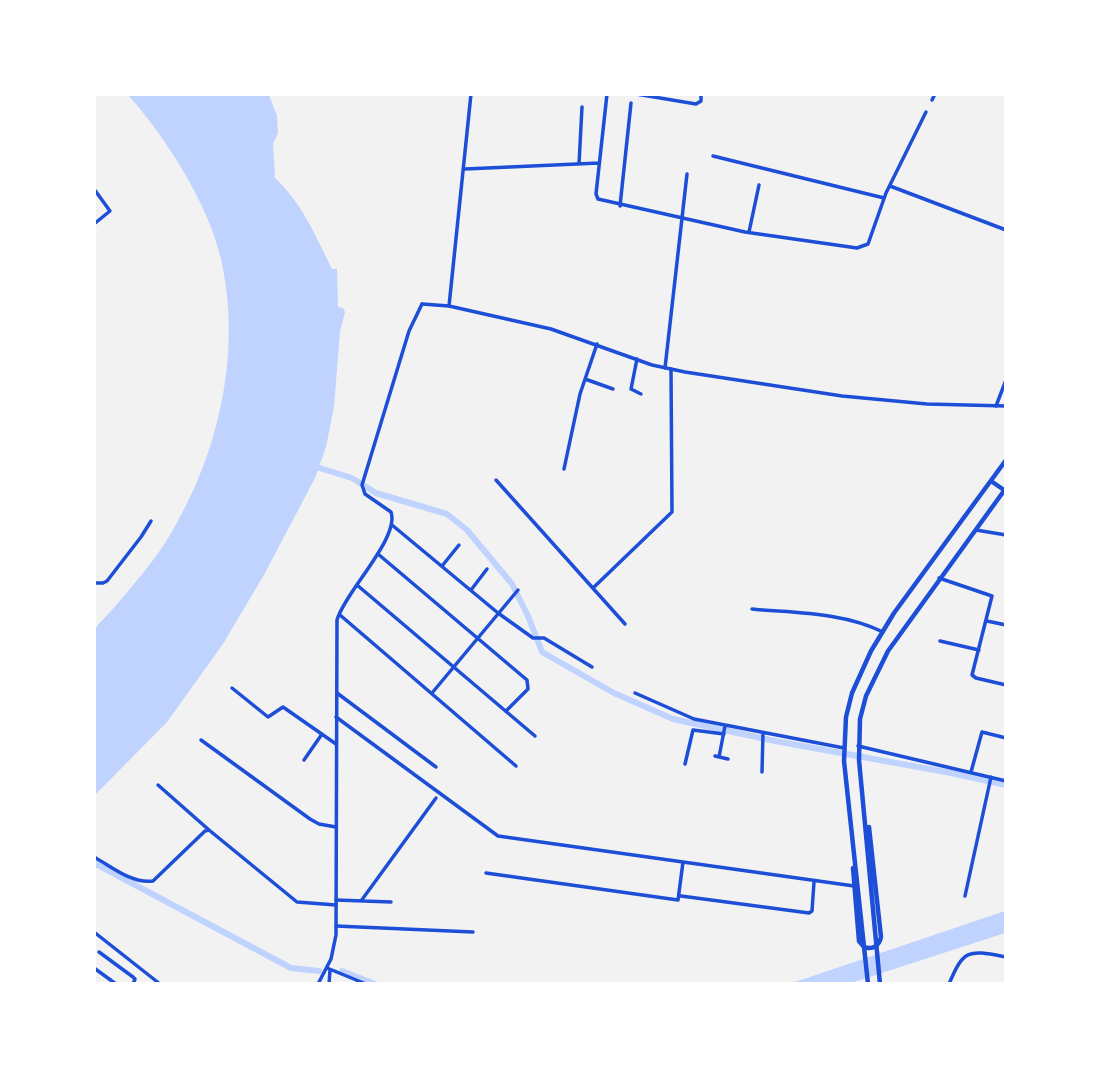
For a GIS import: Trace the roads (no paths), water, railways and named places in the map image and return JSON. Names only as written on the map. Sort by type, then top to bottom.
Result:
[{"type":"main road","points":[[859,760],[881,937],[874,947],[864,947],[859,940],[854,886],[844,761],[846,717],[852,693],[894,613],[1006,460]]},
{"type":"main road","points":[[880,984],[859,760],[860,719],[872,680],[888,651],[1005,489],[990,481]]},
{"type":"main road","points":[[844,761],[868,984]]},
{"type":"street","points":[[449,306],[471,94]]},
{"type":"street","points":[[607,94],[596,194],[598,200],[749,232],[861,248],[868,244],[884,198],[926,112]]},
{"type":"street","points":[[636,94],[696,104],[701,101],[701,94]]},
{"type":"street","points":[[932,100],[935,94]]},
{"type":"street","points":[[620,206],[631,103]]},
{"type":"street","points":[[579,164],[582,107]]},
{"type":"street","points":[[713,156],[884,198]]},
{"type":"street","points":[[465,169],[599,163]]},
{"type":"street","points":[[593,588],[671,514],[668,369],[687,174]]},
{"type":"street","points":[[749,232],[759,185]]},
{"type":"street","points":[[890,186],[1006,230]]},
{"type":"street","points":[[94,189],[110,211],[105,218],[94,224]]},
{"type":"street","points":[[318,984],[328,969],[334,950],[336,926],[336,626],[339,614],[392,525],[391,512],[365,494],[363,483],[409,331],[422,304],[449,306],[551,328],[668,369],[842,396],[928,404],[1006,406]]},
{"type":"street","points":[[564,469],[585,379],[597,344]]},
{"type":"street","points":[[638,359],[631,389],[642,394]]},
{"type":"street","points":[[585,379],[613,389]]},
{"type":"street","points":[[996,406],[1006,380]]},
{"type":"street","points":[[496,480],[625,624]]},
{"type":"street","points":[[94,583],[107,581],[151,521]]},
{"type":"street","points":[[392,525],[498,613],[535,639],[544,638],[592,667]]},
{"type":"street","points":[[976,530],[1006,535]]},
{"type":"street","points":[[442,566],[459,545]]},
{"type":"street","points":[[377,553],[523,676],[528,684],[527,689],[506,711]]},
{"type":"street","points":[[471,590],[487,569]]},
{"type":"street","points":[[939,578],[990,594],[992,599],[973,677],[1006,685]]},
{"type":"street","points":[[357,585],[535,736]]},
{"type":"street","points":[[431,694],[518,590]]},
{"type":"street","points":[[752,609],[844,618],[867,624],[883,632]]},
{"type":"street","points":[[339,614],[516,766]]},
{"type":"street","points":[[987,621],[1006,625]]},
{"type":"street","points":[[940,641],[980,650]]},
{"type":"street","points":[[232,688],[268,717],[283,707],[336,744]]},
{"type":"street","points":[[337,693],[436,767]]},
{"type":"street","points":[[635,693],[694,719],[844,748]]},
{"type":"street","points":[[337,717],[498,836],[854,886]]},
{"type":"street","points":[[725,726],[717,757],[728,759]]},
{"type":"street","points":[[685,764],[693,730],[724,734]]},
{"type":"street","points":[[971,772],[982,732],[1006,738]]},
{"type":"street","points":[[762,772],[763,733]]},
{"type":"street","points":[[304,760],[322,734]]},
{"type":"street","points":[[201,740],[310,819],[336,827]]},
{"type":"street","points":[[858,746],[1006,780]]},
{"type":"street","points":[[965,896],[991,777]]},
{"type":"street","points":[[158,785],[297,902],[391,902]]},
{"type":"street","points":[[362,901],[436,798]]},
{"type":"street","points":[[94,857],[131,878],[155,880],[173,859],[209,830]]},
{"type":"street","points":[[486,873],[678,900],[681,895],[683,862]]},
{"type":"street","points":[[681,895],[809,913],[812,911],[814,881]]},
{"type":"street","points":[[336,926],[473,932]]},
{"type":"street","points":[[94,932],[160,984]]},
{"type":"street","points":[[99,951],[134,977],[133,984]]},
{"type":"street","points":[[949,984],[958,961],[969,954],[981,952],[1006,957]]},
{"type":"street","points":[[94,968],[116,984]]},
{"type":"street","points":[[328,969],[329,984]]},
{"type":"street","points":[[328,969],[366,984]]},
{"type":"water","points":[[128,95],[269,95],[277,116],[278,133],[273,144],[275,178],[301,209],[332,269],[337,269],[338,307],[345,312],[340,331],[334,407],[326,447],[315,478],[265,573],[223,644],[167,722],[95,795],[94,633],[157,555],[187,503],[202,470],[222,402],[229,330],[221,259],[207,216],[171,151]]},
{"type":"water","points":[[1005,911],[1005,933],[851,983],[789,984]]},
{"type":"waterway","points":[[313,466],[352,478],[376,493],[447,514],[467,530],[512,584],[542,652],[614,693],[673,719],[1006,785]]},
{"type":"waterway","points":[[94,863],[291,968],[319,971]]},
{"type":"waterway","points":[[342,971],[375,984]]}]
